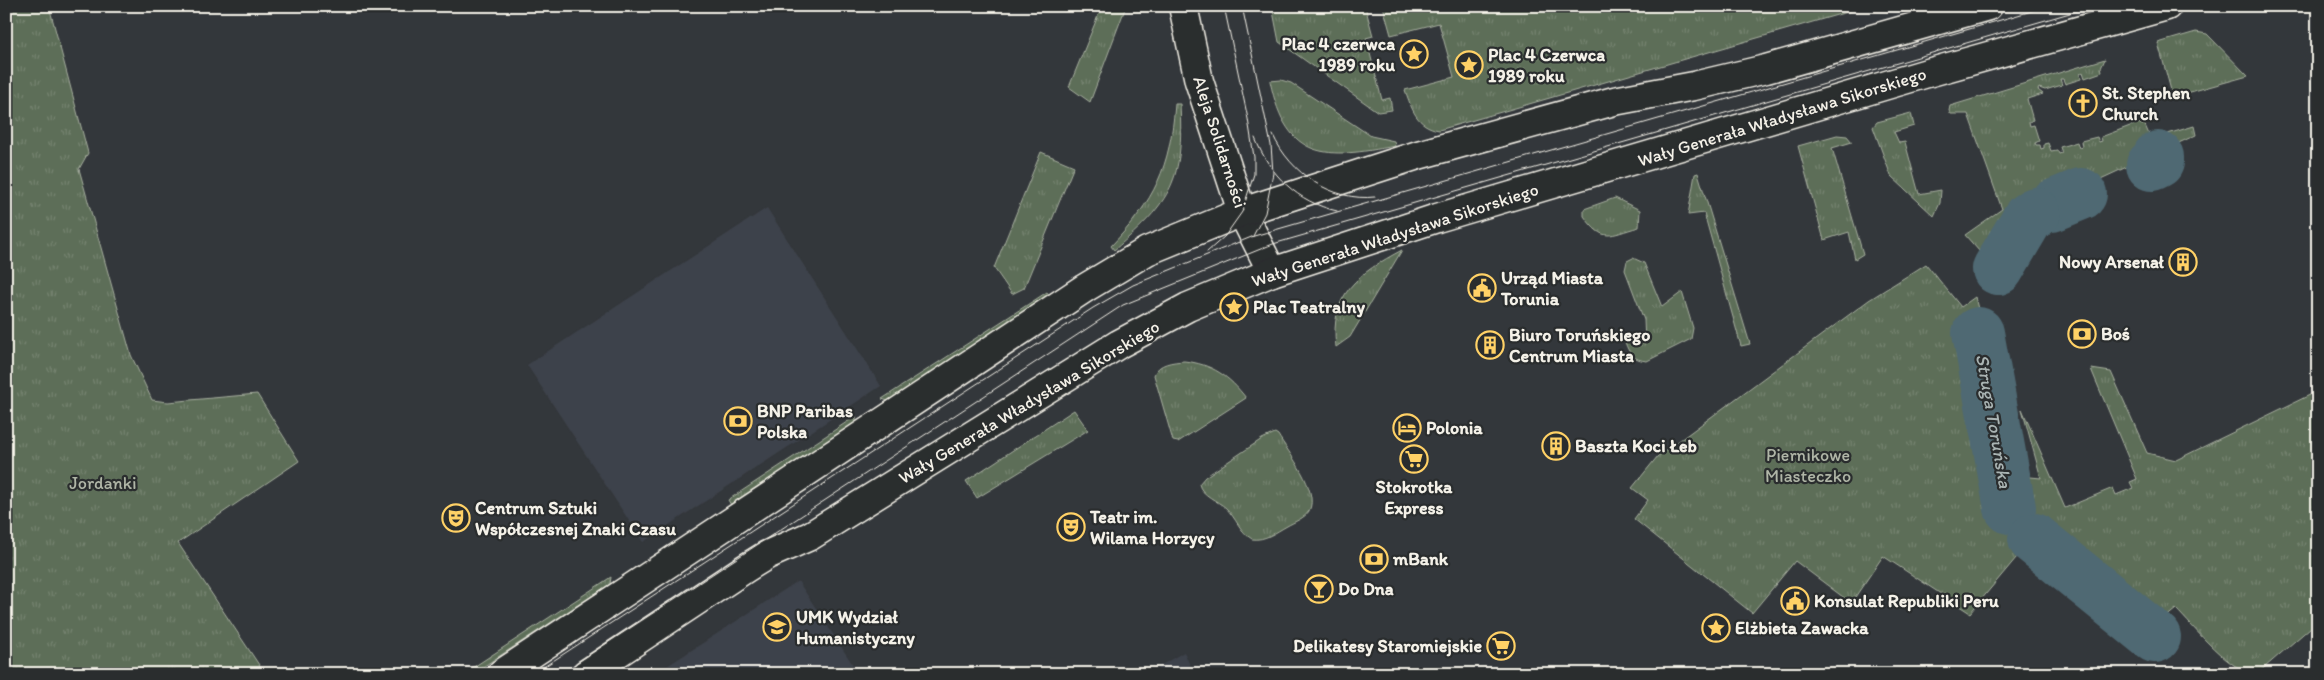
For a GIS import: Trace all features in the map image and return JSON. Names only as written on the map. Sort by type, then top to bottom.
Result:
[{"type":"street","name":"Aleja Solidarności","points":[[1183,6],[1199,81],[1242,212],[1272,272]]},
{"type":"street","points":[[501,674],[1085,288],[1147,251],[1242,212],[1418,156],[1606,103],[1766,69],[1988,6]]},
{"type":"street","name":"Wały Generała Władysława Sikorskiego","points":[[586,674],[746,568],[767,555],[810,536],[1119,344],[1188,308],[1272,272],[1437,218],[1924,74],[2166,6]]},
{"type":"shaded area","points":[[767,208],[881,386],[643,542],[527,365]]},
{"type":"shaded area","name":"UMK Wydział Humanistyczny","points":[[798,581],[859,674],[655,674]]},
{"type":"shaded area","points":[[1184,652],[1194,674],[1160,674],[1158,667]]},
{"type":"green space","name":"Jordanki","points":[[6,6],[49,6],[88,153],[79,169],[131,355],[152,400],[168,402],[257,394],[299,461],[178,543],[265,674],[6,674]]},
{"type":"green space","points":[[1102,6],[1126,6],[1090,102],[1069,87]]},
{"type":"green space","points":[[1272,6],[1365,6],[1373,36],[1366,38],[1382,100],[1390,98],[1392,110],[1378,112],[1279,42]]},
{"type":"green space","points":[[1383,6],[1868,6],[1439,130],[1431,128],[1420,121],[1413,110],[1405,90],[1454,77],[1439,23],[1391,35]]},
{"type":"green space","points":[[2196,32],[2207,34],[2248,76],[2176,96],[2172,94],[2158,43]]},
{"type":"green space","points":[[2105,59],[2101,68],[2102,72],[2085,78],[2083,72],[2080,74],[2081,79],[2065,84],[2063,79],[2060,79],[2062,85],[2045,90],[2039,88],[2038,90],[2043,94],[2027,99],[2033,120],[2029,122],[2030,126],[2034,125],[2039,141],[2035,143],[2036,145],[2040,145],[2041,149],[2044,148],[2044,144],[2048,143],[2051,151],[2057,150],[2059,154],[2062,153],[2060,147],[2077,142],[2079,148],[2082,147],[2081,141],[2097,137],[2099,142],[2102,141],[2101,137],[2138,123],[2143,125],[2144,123],[2151,139],[2194,126],[2196,135],[2027,213],[1995,269],[1965,235],[2002,209],[1968,114],[1951,114],[1949,111],[1950,106]]},
{"type":"green space","points":[[1281,80],[1291,83],[1371,136],[1394,141],[1395,146],[1349,153],[1330,153],[1313,149],[1299,141],[1287,127],[1277,108],[1270,81]]},
{"type":"green space","points":[[1175,104],[1180,104],[1180,152],[1170,187],[1149,217],[1114,250],[1111,246],[1139,213],[1158,182],[1169,147]]},
{"type":"green space","points":[[1911,113],[1914,126],[1894,132],[1899,143],[1905,142],[1919,194],[1941,190],[1940,203],[1934,216],[1891,176],[1873,127],[1877,122]]},
{"type":"green space","points":[[1837,135],[1847,136],[1852,142],[1832,148],[1863,254],[1855,259],[1849,232],[1824,240],[1798,146]]},
{"type":"green space","points":[[1041,152],[1074,166],[1024,288],[1012,294],[994,268]]},
{"type":"green space","points":[[1698,173],[1750,344],[1741,346],[1704,213],[1688,215],[1695,174]]},
{"type":"green space","points":[[1615,198],[1640,210],[1639,227],[1614,234],[1602,234],[1584,216],[1584,209]]},
{"type":"green space","points":[[1402,250],[1350,337],[1336,347],[1335,329],[1337,313],[1342,299],[1350,287],[1373,267]]},
{"type":"green space","points":[[1633,258],[1644,263],[1662,307],[1682,292],[1693,328],[1691,339],[1647,361],[1633,356],[1625,342],[1645,343],[1644,320],[1625,270],[1627,261]]},
{"type":"green space","name":"Piernikowe Miasteczko","points":[[1926,264],[1961,307],[1975,297],[2020,476],[2041,478],[2022,409],[2065,508],[2113,488],[2116,495],[2133,488],[2130,482],[2137,479],[2091,369],[2111,372],[2147,453],[2176,460],[2318,391],[2318,621],[2257,674],[2247,672],[2225,658],[2176,609],[2154,627],[2037,533],[1970,613],[1883,556],[1851,603],[1795,561],[1752,613],[1634,519],[1648,500],[1632,488],[1662,451],[1664,452],[1869,300]]},
{"type":"green space","points":[[1047,292],[1050,296],[888,401],[882,399]]},
{"type":"green space","points":[[1184,361],[1203,365],[1219,372],[1233,383],[1246,398],[1178,442],[1173,441],[1154,375],[1162,366]]},
{"type":"green space","points":[[1074,410],[1088,430],[977,498],[966,481]]},
{"type":"green space","points":[[856,416],[856,423],[731,505],[728,500]]},
{"type":"green space","points":[[1275,433],[1295,461],[1307,483],[1311,503],[1309,511],[1299,520],[1266,537],[1252,539],[1244,533],[1226,508],[1206,495],[1199,484],[1205,477],[1262,439]]},
{"type":"green space","points":[[611,577],[610,584],[472,674],[463,674]]},
{"type":"waterway","name":"Struga Toruńska","points":[[2152,165],[2158,162],[2158,157]]},
{"type":"waterway","name":"Struga Toruńska","points":[[2052,206],[2081,194]]},
{"type":"waterway","name":"Struga Toruńska","points":[[1998,269],[2028,218],[2035,213]]},
{"type":"waterway","name":"Struga Toruńska","points":[[1978,333],[2010,508]]},
{"type":"waterway","name":"Struga Toruńska","points":[[2034,539],[2155,637]]},
{"type":"tram line","points":[[1207,252],[1225,236],[1242,212],[1254,174],[1254,157],[1248,119],[1224,6]]},
{"type":"tram line","points":[[1242,6],[1271,145],[1273,173],[1265,213],[1252,238]]},
{"type":"tram line","points":[[533,674],[1093,308],[1133,285],[1254,236],[2049,6]]},
{"type":"tram line","points":[[560,674],[1123,305],[1273,244],[2094,6]]},
{"type":"tram line","points":[[1273,135],[1280,149],[1290,161],[1301,173],[1314,182],[1328,190],[1343,195],[1375,197]]},
{"type":"tram line","points":[[1255,138],[1277,175],[1297,194],[1323,207],[1337,211]]},
{"type":"place","name":"Plac 4 czerwca 1989 roku","points":[[1414,54]]},
{"type":"place","name":"Plac 4 Czerwca 1989 roku","points":[[1469,65]]},
{"type":"place","name":"St. Stephen Church","points":[[2083,103]]},
{"type":"place","name":"Nowy Arsenał","points":[[2183,262]]},
{"type":"place","name":"Urząd Miasta Torunia","points":[[1482,288]]},
{"type":"place","name":"Plac Teatralny","points":[[1234,307]]},
{"type":"place","name":"Boś","points":[[2082,334]]},
{"type":"place","name":"Biuro Toruńskiego Centrum Miasta","points":[[1490,345]]},
{"type":"place","name":"BNP Paribas Polska","points":[[738,421]]},
{"type":"place","name":"Polonia","points":[[1407,428]]},
{"type":"place","name":"Baszta Koci Łeb","points":[[1556,446]]},
{"type":"place","name":"Stokrotka Express","points":[[1414,459]]},
{"type":"place","name":"Centrum Sztuki Współczesnej Znaki Czasu","points":[[456,518]]},
{"type":"place","name":"Teatr im. Wilama Horzycy","points":[[1071,527]]},
{"type":"place","name":"mBank","points":[[1374,559]]},
{"type":"place","name":"Do Dna","points":[[1319,589]]},
{"type":"place","name":"Konsulat Republiki Peru","points":[[1795,601]]},
{"type":"place","name":"UMK Wydział Humanistyczny","points":[[777,627]]},
{"type":"place","name":"Elżbieta Zawacka","points":[[1716,628]]},
{"type":"place","name":"Delikatesy Staromiejskie","points":[[1501,646]]}]
